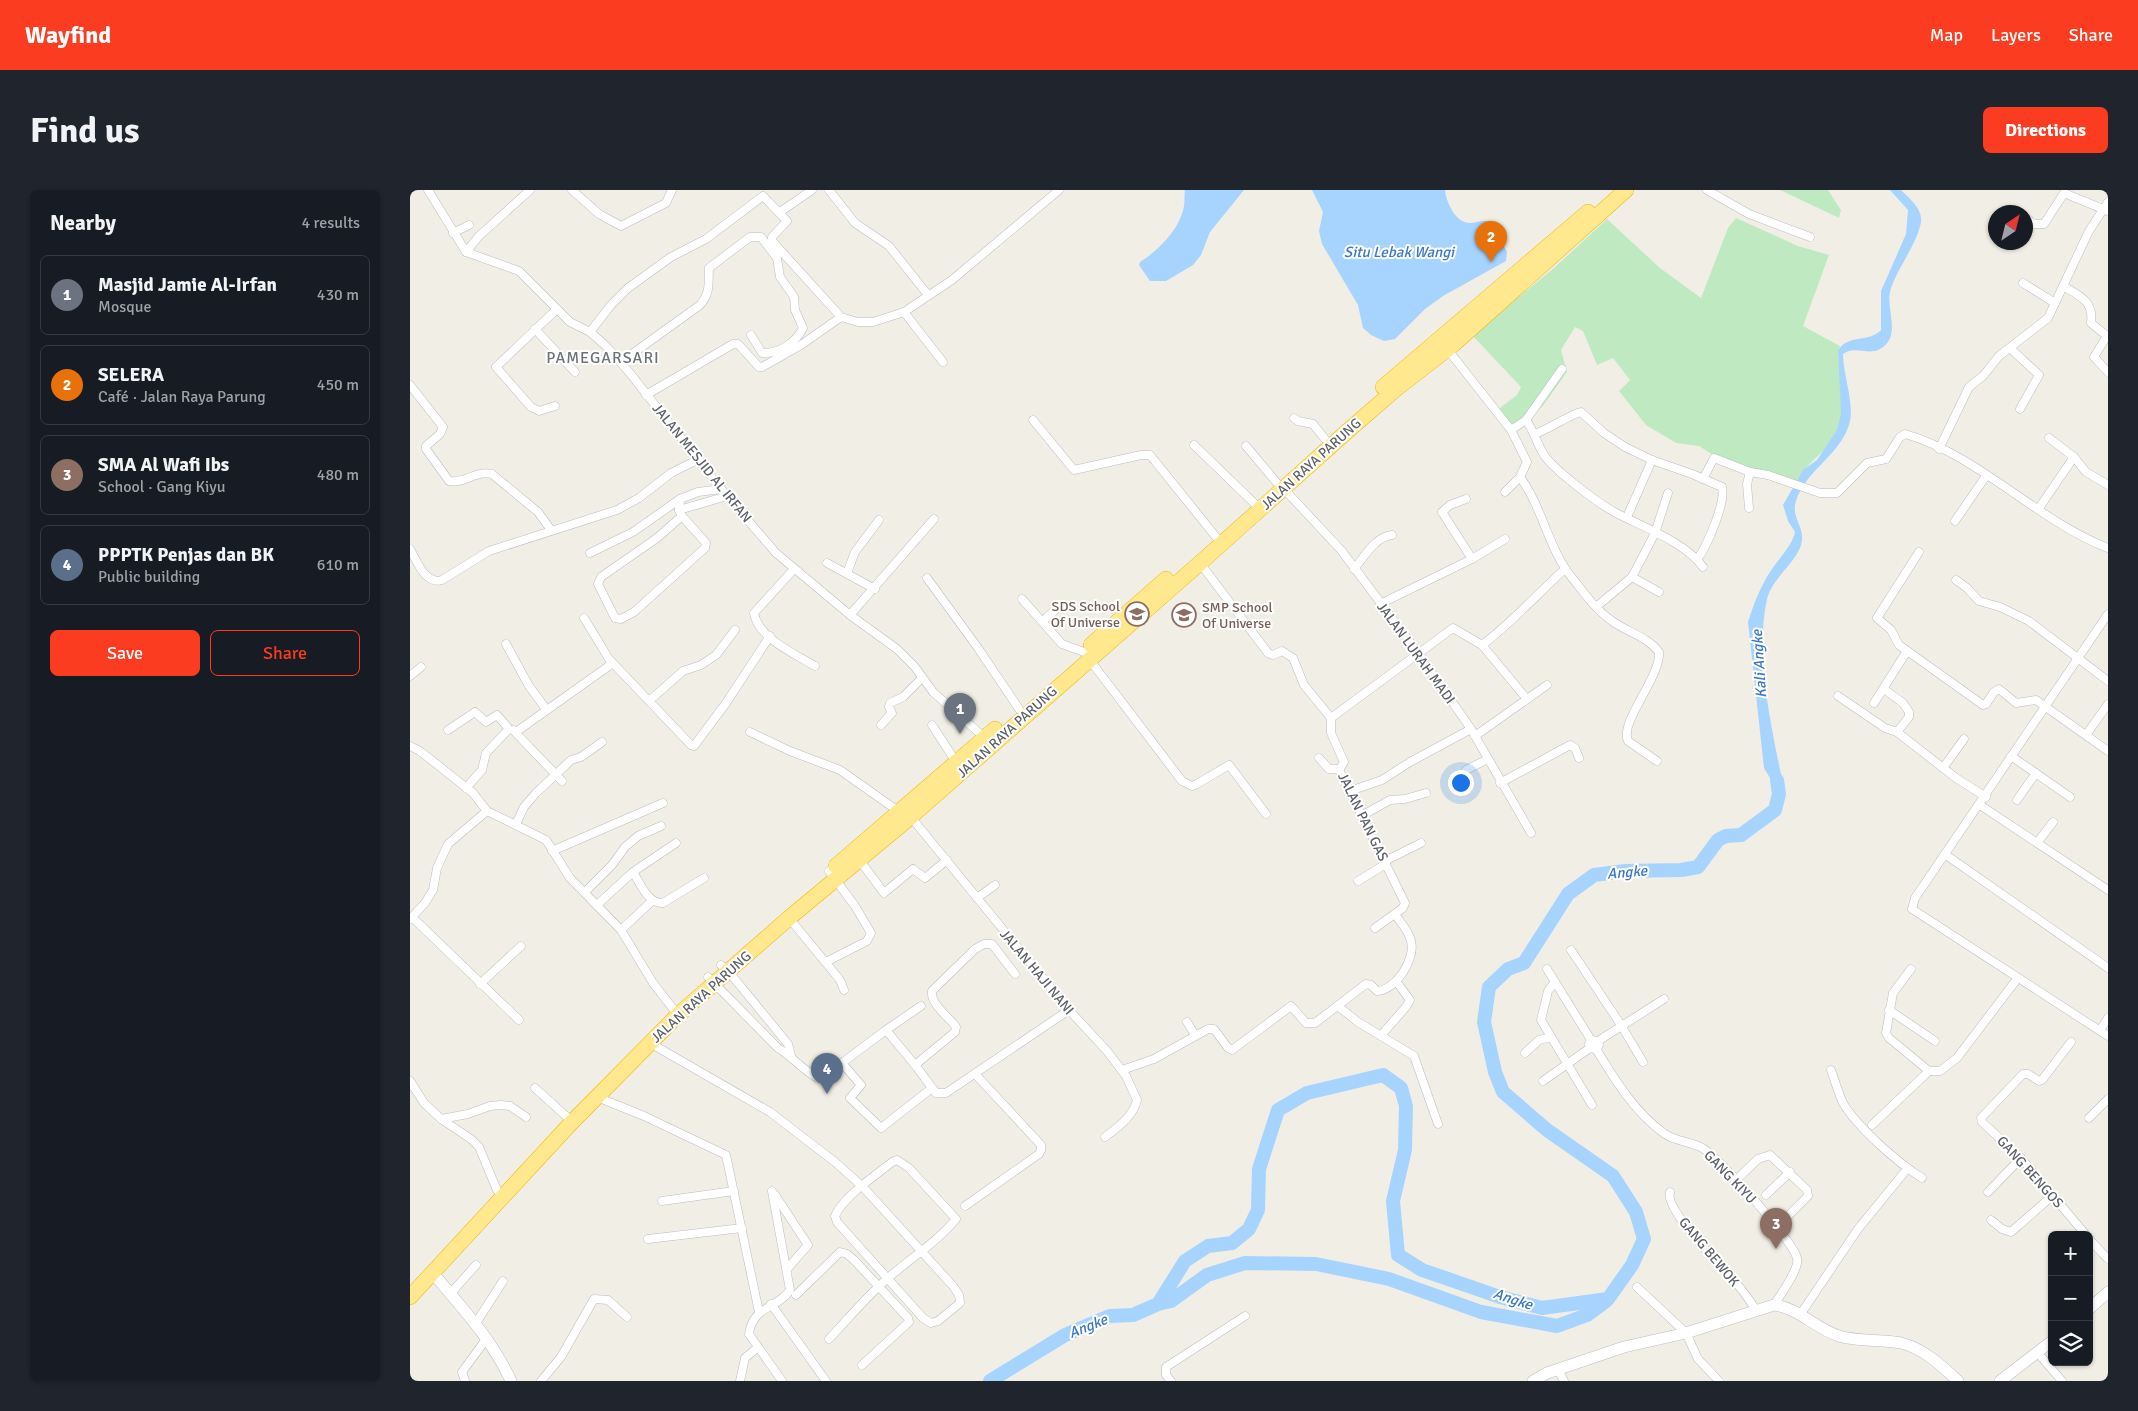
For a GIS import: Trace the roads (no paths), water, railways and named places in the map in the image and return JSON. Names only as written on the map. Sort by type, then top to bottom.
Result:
[{"type":"highway","name":"JALAN RAYA PARUNG","points":[[903,812],[1086,656],[1118,620],[1216,536],[1280,485],[1613,190]]},
{"type":"highway","name":"JALAN RAYA PARUNG","points":[[410,1283],[497,1190],[597,1097],[676,1011],[856,855],[956,762],[1200,563],[1325,439],[1448,350],[1540,270],[1626,190]]},
{"type":"highway","name":"JALAN RAYA PARUNG","points":[[725,969],[789,918],[832,875]]},
{"type":"highway","name":"JALAN RAYA PARUNG","points":[[410,1297],[547,1142],[566,1116],[647,1041]]},
{"type":"main road","points":[[432,1272],[487,1338],[501,1358],[511,1381]]},
{"type":"main road","points":[[2093,1305],[2108,1292]]},
{"type":"main road","points":[[1534,1381],[1558,1370],[1624,1347],[1686,1333],[1774,1305],[1782,1306],[1822,1329],[1840,1336],[1901,1343],[1914,1348],[1941,1365],[1958,1381]]},
{"type":"main road","points":[[2000,1381],[2048,1344]]},
{"type":"street","points":[[428,190],[466,252],[479,236],[530,190]]},
{"type":"street","points":[[572,190],[599,214],[614,224],[621,226],[666,203],[672,190]]},
{"type":"street","points":[[780,212],[802,199],[812,190]]},
{"type":"street","points":[[828,190],[855,223],[889,246],[928,295]]},
{"type":"street","points":[[590,332],[611,305],[628,288],[665,261],[706,239],[762,193],[788,222],[772,237],[772,241],[841,316],[865,322],[889,319],[904,312],[952,280],[1059,190]]},
{"type":"street","points":[[1707,190],[1749,214],[1810,237]]},
{"type":"street","points":[[2033,223],[2044,224],[2064,193],[2106,210]]},
{"type":"street","points":[[1938,449],[1969,387],[2010,348],[2048,318],[2089,231],[2106,210],[2108,202]]},
{"type":"street","points":[[453,233],[469,225]]},
{"type":"street","points":[[621,362],[700,305],[708,296],[710,287],[709,268],[750,236],[756,236],[761,237],[778,258],[780,277],[794,297],[796,310],[803,328],[799,337],[773,354],[762,353],[751,335]]},
{"type":"street","name":"JALAN MESJID AL IRFAN","points":[[466,252],[519,271],[570,322],[590,332],[621,362],[721,489],[776,553],[850,616],[896,649],[915,667],[932,692],[985,738]]},
{"type":"street","points":[[2023,282],[2055,302]]},
{"type":"street","points":[[2063,286],[2090,306],[2093,312],[2091,323],[2107,337],[2094,357],[2108,372]]},
{"type":"street","points":[[554,406],[539,410],[531,407],[496,370],[497,366],[557,309]]},
{"type":"street","points":[[904,312],[942,362]]},
{"type":"street","points":[[646,395],[736,343],[762,367],[801,345],[841,316]]},
{"type":"street","points":[[535,329],[575,372]]},
{"type":"street","points":[[2010,348],[2039,375],[2020,410]]},
{"type":"street","points":[[1448,350],[1511,430],[1527,462],[1520,477],[1505,492]]},
{"type":"street","points":[[1511,430],[1526,420],[1562,369]]},
{"type":"street","points":[[410,385],[443,427],[426,450],[449,481],[458,482],[483,472],[492,474],[538,512],[551,530]]},
{"type":"street","points":[[1535,434],[1562,423],[1576,412],[1580,412],[1612,439],[1652,460],[1723,489],[1705,549],[1697,560]]},
{"type":"street","points":[[1294,418],[1298,421],[1313,424],[1325,439]]},
{"type":"street","points":[[1033,420],[1074,470],[1141,455],[1150,455],[1216,536]]},
{"type":"street","points":[[1526,420],[1549,461],[1588,494],[1616,513],[1627,517],[1679,546],[1697,560],[1703,568]]},
{"type":"street","points":[[1702,479],[1714,458],[1750,472],[1825,494],[1837,493],[1867,463],[1886,460],[1902,435],[1910,436],[1938,449],[1986,476],[2096,543],[2108,548]]},
{"type":"street","points":[[2049,438],[2074,457],[2086,472],[2108,484]]},
{"type":"street","points":[[1194,445],[1255,504]]},
{"type":"street","name":"JALAN LURAH MADI","points":[[1246,446],[1341,550],[1419,654],[1473,733],[1530,833]]},
{"type":"street","points":[[2039,508],[2074,457]]},
{"type":"street","points":[[410,548],[428,579],[435,582],[442,580],[488,551],[617,510],[639,498],[671,473],[699,459]]},
{"type":"street","points":[[1627,517],[1652,460]]},
{"type":"street","points":[[1749,508],[1747,490],[1750,472]]},
{"type":"street","points":[[1955,521],[1986,476]]},
{"type":"street","points":[[1520,477],[1529,491],[1565,570],[1596,607],[1624,630],[1651,644],[1659,652],[1657,667],[1629,726],[1627,739],[1657,761]]},
{"type":"street","points":[[590,553],[633,532],[680,499],[698,492],[721,489]]},
{"type":"street","points":[[1596,607],[1632,577],[1655,533],[1668,493]]},
{"type":"street","points":[[680,499],[681,513],[706,544],[705,548],[634,612],[621,619],[616,618],[598,584],[599,579],[657,538],[681,513],[727,496]]},
{"type":"street","points":[[1466,499],[1450,505],[1442,512],[1472,559]]},
{"type":"street","points":[[850,616],[934,519]]},
{"type":"street","points":[[847,573],[855,552],[879,520]]},
{"type":"street","points":[[1354,569],[1378,540],[1384,536],[1392,536]]},
{"type":"street","points":[[1380,604],[1472,559],[1505,539]]},
{"type":"street","points":[[1919,552],[1878,618],[1892,630],[1896,642],[1983,705],[1986,704],[1994,692],[1999,690],[2016,703],[2032,698],[2108,750]]},
{"type":"street","points":[[827,563],[875,588]]},
{"type":"street","name":"JALAN PAN GAS","points":[[1200,563],[1268,653],[1273,655],[1282,652],[1293,658],[1304,685],[1331,718],[1331,733],[1344,762],[1339,769],[1405,903],[1403,908],[1395,914]]},
{"type":"street","points":[[794,569],[754,613],[757,624],[770,636],[815,666]]},
{"type":"street","points":[[1482,645],[1532,603],[1543,588],[1565,570]]},
{"type":"street","points":[[1632,577],[1659,592]]},
{"type":"street","points":[[927,578],[978,648],[1019,709]]},
{"type":"street","points":[[1956,580],[1967,588],[1979,601],[2000,607],[2029,620],[2077,660],[2108,682]]},
{"type":"street","points":[[1022,599],[1062,644],[1086,656],[1182,781],[1192,786],[1229,765],[1266,814]]},
{"type":"street","points":[[1043,621],[1057,608]]},
{"type":"street","points":[[2108,614],[2044,706],[1986,797],[1915,898],[1912,909],[2017,979],[2108,1036]]},
{"type":"street","points":[[584,618],[613,663],[691,745],[696,745],[770,636]]},
{"type":"street","points":[[1331,718],[1453,628],[1482,645],[1526,698]]},
{"type":"street","points":[[649,701],[683,671],[701,665],[716,655],[734,630]]},
{"type":"street","points":[[506,644],[529,686],[546,709]]},
{"type":"street","points":[[1874,703],[1907,651]]},
{"type":"street","points":[[466,788],[482,770],[486,753],[513,730],[613,663]]},
{"type":"street","points":[[410,676],[421,667]]},
{"type":"street","points":[[1426,682],[1434,676]]},
{"type":"street","points":[[881,725],[892,713],[890,704],[903,696],[921,678]]},
{"type":"street","points":[[1350,791],[1382,780],[1410,762],[1473,733],[1547,684]]},
{"type":"street","points":[[1884,689],[1903,703],[1909,712],[1909,717],[1897,732]]},
{"type":"street","points":[[1838,696],[1885,728],[1897,732],[1943,768],[1986,797]]},
{"type":"street","points":[[2086,735],[2108,704]]},
{"type":"street","points":[[448,730],[475,712],[486,722],[497,715],[500,716],[562,782]]},
{"type":"street","points":[[932,725],[956,762]]},
{"type":"street","name":"JALAN HAJI NANI","points":[[750,732],[790,751],[840,770],[903,812],[947,860],[1069,1010],[1122,1070],[1137,1100],[1135,1108],[1129,1116],[1105,1137]]},
{"type":"street","points":[[1943,768],[1964,739]]},
{"type":"street","points":[[516,824],[524,807],[555,775],[571,760],[581,757],[602,742]]},
{"type":"street","points":[[1500,783],[1570,745],[1575,748],[1580,758]]},
{"type":"street","points":[[410,746],[420,751],[473,793],[487,811],[542,837],[570,878],[621,930],[653,983],[676,1011]]},
{"type":"street","points":[[2011,756],[2070,797]]},
{"type":"street","points":[[1318,758],[1329,769],[1339,769]]},
{"type":"street","points":[[1466,770],[1488,759]]},
{"type":"street","points":[[2017,800],[2036,773]]},
{"type":"street","points":[[1363,815],[1390,800],[1404,799],[1426,792]]},
{"type":"street","points":[[552,851],[663,803]]},
{"type":"street","points":[[1980,805],[2108,890]]},
{"type":"street","points":[[487,811],[448,844],[437,868],[433,890],[425,903],[411,918],[519,1020]]},
{"type":"street","points":[[2037,843],[2053,822]]},
{"type":"street","points":[[585,892],[612,865],[625,847],[638,836],[661,826]]},
{"type":"street","points":[[597,905],[633,872],[676,843]]},
{"type":"street","points":[[1358,881],[1421,844]]},
{"type":"street","points":[[856,855],[884,893],[913,869],[925,878],[947,860]]},
{"type":"street","points":[[1946,855],[2108,968]]},
{"type":"street","points":[[633,872],[652,901],[663,903],[704,878]]},
{"type":"street","points":[[826,962],[867,941],[871,936],[855,906],[832,875]]},
{"type":"street","points":[[977,898],[995,885]]},
{"type":"street","points":[[621,930],[652,901]]},
{"type":"street","points":[[1122,1070],[1154,1058],[1208,1028],[1214,1029],[1228,1048],[1232,1050],[1291,1006],[1306,1023],[1310,1024],[1315,1023],[1339,1007],[1366,984],[1379,992],[1396,981],[1405,967],[1412,945],[1410,936],[1395,914],[1375,928]]},
{"type":"street","points":[[789,918],[840,980],[844,990]]},
{"type":"street","points":[[915,1065],[955,1032],[956,1027],[935,1002],[932,991],[975,949],[984,944],[992,944],[1015,974]]},
{"type":"street","points":[[480,984],[521,946]]},
{"type":"street","points":[[1572,950],[1643,1062]]},
{"type":"street","name":"GANG KIYU","points":[[1547,968],[1628,1098],[1666,1135],[1695,1144],[1708,1152],[1777,1227],[1793,1251],[1797,1259],[1797,1266],[1774,1305]]},
{"type":"street","points":[[725,969],[778,1030],[788,1044],[792,1056]]},
{"type":"street","points":[[1911,969],[1893,993],[1886,1025],[1889,1038],[1929,1071],[1940,1071],[1957,1058],[2017,979]]},
{"type":"street","points":[[712,981],[778,1048],[792,1056],[815,1078],[823,1076],[921,1006]]},
{"type":"street","points":[[1381,1036],[1391,1021],[1409,1004],[1410,1000],[1396,981]]},
{"type":"street","points":[[1538,1040],[1540,1020],[1548,991],[1555,982]]},
{"type":"street","points":[[1543,1081],[1621,1025],[1664,999]]},
{"type":"street","points":[[1339,1007],[1414,1056],[1438,1124]]},
{"type":"street","points":[[886,1030],[932,1088],[940,1094],[946,1093],[976,1074],[1069,1010]]},
{"type":"street","points":[[1889,1010],[1935,1041]]},
{"type":"street","points":[[2100,1030],[2108,1018]]},
{"type":"street","points":[[1540,1020],[1592,1105]]},
{"type":"street","points":[[1187,1022],[1195,1035]]},
{"type":"street","points":[[768,1037],[778,1030]]},
{"type":"street","points":[[1525,1053],[1538,1040],[1551,1037]]},
{"type":"street","points":[[647,1041],[770,1112],[814,1145],[863,1187],[921,1251],[956,1291],[960,1303],[938,1321],[931,1323],[923,1318],[888,1278],[837,1222],[835,1216],[842,1203],[863,1187],[892,1162],[899,1160],[956,1219],[921,1251],[888,1278],[878,1286],[829,1339]]},
{"type":"street","name":"GANG BENGOS","points":[[2071,1042],[2042,1080],[2039,1081],[2028,1074],[2023,1074],[1981,1118],[1982,1122],[2021,1158],[2083,1231]]},
{"type":"street","points":[[842,1063],[861,1085],[850,1098],[881,1128],[932,1088]]},
{"type":"street","points":[[1831,1070],[1838,1091],[1848,1111],[1908,1169],[1922,1178]]},
{"type":"street","points":[[1872,1125],[1929,1071]]},
{"type":"street","points":[[965,1206],[1041,1150],[1041,1145],[976,1074]]},
{"type":"street","points":[[410,1080],[412,1090],[424,1103],[441,1119],[471,1138],[479,1147],[497,1190]]},
{"type":"street","points":[[535,1088],[566,1116]]},
{"type":"street","points":[[597,1097],[644,1116],[726,1154],[758,1312]]},
{"type":"street","points":[[2089,1118],[2108,1099]]},
{"type":"street","points":[[441,1119],[468,1114],[490,1106],[501,1105],[510,1106],[526,1117]]},
{"type":"street","points":[[1735,1181],[1765,1155],[1776,1158],[1790,1172],[1809,1193],[1777,1227]]},
{"type":"street","points":[[1988,1192],[2021,1158]]},
{"type":"street","points":[[1800,1315],[1858,1229],[1908,1169]]},
{"type":"street","points":[[1766,1195],[1790,1172]]},
{"type":"street","points":[[662,1201],[734,1191]]},
{"type":"street","points":[[782,1381],[749,1337],[749,1331],[758,1312],[784,1297],[790,1290],[772,1191],[808,1244],[807,1248],[787,1269]]},
{"type":"street","name":"GANG BEWOK","points":[[1670,1192],[1670,1202],[1681,1219],[1738,1285],[1756,1310]]},
{"type":"street","points":[[1991,1220],[2002,1229],[2011,1232],[2052,1196]]},
{"type":"street","points":[[648,1239],[742,1228]]},
{"type":"street","points":[[2093,1242],[2108,1259]]},
{"type":"street","points":[[796,1295],[840,1252],[848,1254],[908,1318],[909,1322],[862,1365]]},
{"type":"street","points":[[450,1294],[476,1265]]},
{"type":"street","points":[[476,1323],[504,1281]]},
{"type":"street","points":[[1636,1287],[1686,1333],[1698,1359],[1719,1381]]},
{"type":"street","points":[[542,1381],[560,1357],[594,1299],[608,1300],[627,1317]]},
{"type":"street","points":[[771,1304],[826,1381]]},
{"type":"street","points":[[1171,1381],[1166,1375],[1166,1367],[1245,1316]]},
{"type":"street","points":[[465,1381],[462,1372],[487,1338]]},
{"type":"street","points":[[740,1381],[745,1358],[757,1348]]},
{"type":"street","points":[[2037,1352],[2062,1381]]},
{"type":"street","points":[[1558,1370],[1564,1381]]},
{"type":"water","points":[[1185,190],[1244,190],[1210,232],[1201,255],[1193,265],[1166,281],[1150,281],[1139,265],[1140,262],[1168,238],[1178,223],[1182,215]]},
{"type":"water","name":"Situ Lebak Wangi","points":[[1312,190],[1445,190],[1450,206],[1461,220],[1471,223],[1484,221],[1491,223],[1507,252],[1506,261],[1443,296],[1425,309],[1395,339],[1384,341],[1371,335],[1363,328],[1358,305],[1322,244],[1319,231],[1323,212]]},
{"type":"water","name":"Kali Angke","points":[[1890,190],[1901,190],[1915,204],[1920,213],[1921,222],[1919,231],[1896,275],[1890,292],[1892,330],[1890,338],[1887,344],[1875,351],[1852,350],[1843,354],[1851,405],[1850,421],[1840,443],[1801,490],[1795,507],[1802,535],[1800,548],[1773,585],[1767,599],[1763,635],[1764,672],[1784,797],[1774,797],[1773,783],[1764,768],[1748,622],[1764,581],[1789,547],[1795,532],[1788,521],[1783,505],[1803,470],[1817,460],[1837,430],[1841,414],[1838,351],[1846,342],[1876,334],[1881,330],[1881,291],[1906,234],[1908,210]]},
{"type":"waterway","name":"Angke","points":[[990,1381],[1065,1335],[1110,1316],[1133,1315],[1158,1304],[1185,1261],[1208,1246],[1232,1243],[1249,1229],[1258,1210],[1259,1169],[1278,1110],[1307,1093],[1383,1075],[1401,1088],[1406,1106],[1405,1150],[1393,1201],[1398,1255],[1422,1270],[1500,1297],[1542,1308],[1608,1299],[1632,1265],[1644,1239],[1636,1212],[1613,1176],[1547,1130],[1503,1092],[1495,1072],[1484,1022],[1489,987],[1508,969],[1524,963],[1568,894],[1594,875],[1625,871],[1681,870],[1698,867],[1718,840],[1726,836],[1741,835],[1775,810],[1779,794],[1777,780]]},
{"type":"waterway","points":[[1158,1304],[1171,1301],[1207,1275],[1245,1263],[1316,1264],[1389,1279],[1481,1312],[1557,1326],[1587,1315],[1606,1301]]},
{"type":"place","name":"SELERA","points":[[1491,262]]},
{"type":"place","name":"SDS School Of Universe","points":[[1137,614]]},
{"type":"place","name":"SMP School Of Universe","points":[[1184,615]]},
{"type":"place","name":"Masjid Jamie Al-Irfan","points":[[960,734]]},
{"type":"place","name":"PPPTK Penjas dan BK","points":[[827,1094]]},
{"type":"place","name":"SMA Al Wafi Ibs","points":[[1776,1249]]},
{"type":"district","name":"PAMEGARSARI","points":[[603,358]]}]
